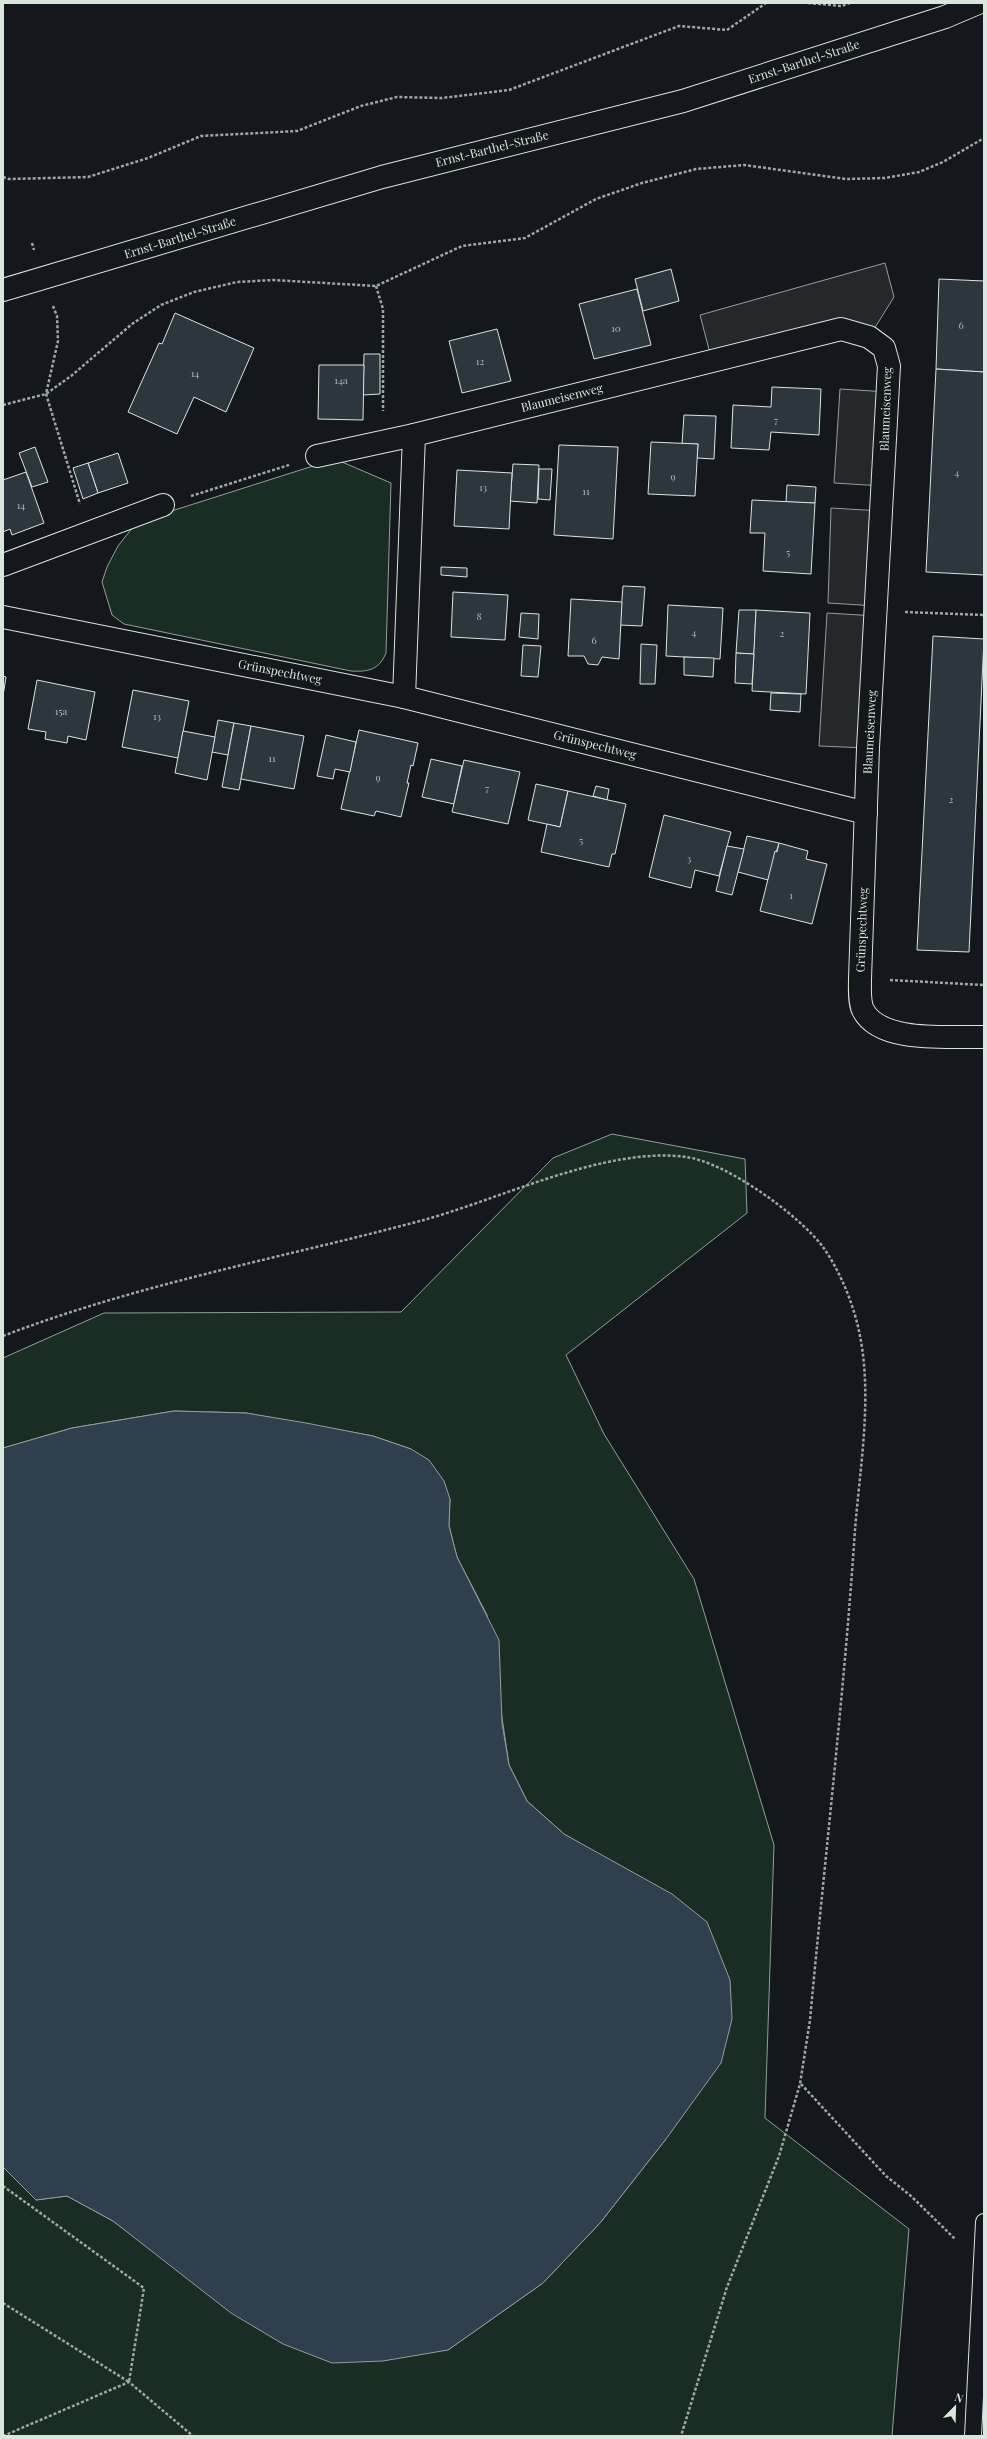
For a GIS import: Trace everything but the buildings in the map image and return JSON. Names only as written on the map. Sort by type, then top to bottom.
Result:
[{"type":"street","name":"Ernst-Barthel-Straße","points":[[3,290],[382,177],[683,101],[931,21],[978,3]]},
{"type":"street","name":"Blaumeisenweg","points":[[316,456],[414,436],[841,329],[869,337],[884,348],[889,366],[866,813]]},
{"type":"street","points":[[404,697],[414,436]]},
{"type":"street","points":[[3,565],[163,505]]},
{"type":"street","name":"Grünspechtweg","points":[[3,617],[404,697],[866,813],[860,979],[862,1008],[870,1019],[882,1028],[900,1034],[984,1037]]},
{"type":"lane","points":[[973,2436],[980,2404],[984,2222]]},
{"type":"path","points":[[3,177],[9,179],[88,177],[148,158],[201,136],[298,131],[361,106],[397,97],[442,98],[509,90],[679,26],[727,30],[766,3]]},
{"type":"path","points":[[808,3],[842,6],[850,3]]},
{"type":"path","points":[[3,405],[46,394],[71,376],[132,324],[162,305],[194,292],[237,282],[273,280],[376,286],[462,246],[525,238],[596,200],[642,183],[696,169],[744,165],[846,179],[885,178],[919,172],[943,162],[984,138]]},
{"type":"path","points":[[376,286],[383,309],[383,442]]},
{"type":"path","points":[[57,316],[58,341],[46,394],[89,533]]},
{"type":"path","points":[[163,505],[316,456]]},
{"type":"path","points":[[876,610],[984,615]]},
{"type":"path","points":[[860,979],[984,985]]},
{"type":"path","points":[[3,1336],[55,1316],[138,1291],[422,1221],[600,1163],[650,1157],[687,1157],[721,1168],[793,1217],[822,1247],[845,1287],[859,1330],[863,1359],[864,1408],[852,1573],[810,2020],[800,2084],[779,2156],[727,2287],[681,2436]]},
{"type":"path","points":[[800,2084],[886,2176],[911,2196],[983,2267]]},
{"type":"path","points":[[3,2186],[144,2288],[129,2382]]},
{"type":"path","points":[[3,2303],[129,2382],[193,2436]]},
{"type":"path","points":[[3,2436],[129,2382]]},
{"type":"green space","points":[[335,459],[391,483],[386,653],[380,663],[372,669],[351,671],[124,624],[112,615],[102,582],[107,567],[118,546],[137,522]]},
{"type":"green space","points":[[612,1134],[745,1159],[747,1213],[566,1355],[604,1434],[694,1579],[774,1845],[765,2118],[909,2229],[892,2436],[3,2436],[3,2167],[36,2200],[67,2196],[113,2221],[163,2259],[448,2350],[543,2283],[600,2223],[666,2139],[611,1862],[564,1834],[527,1801],[509,1765],[487,1615],[457,1557],[449,1526],[450,1499],[411,1449],[373,1436],[246,1413],[174,1411],[72,1428],[3,1448],[3,1358],[104,1313],[401,1312],[553,1158]]},
{"type":"shaded area","points":[[885,263],[894,297],[869,337],[855,332],[712,361],[700,315]]},
{"type":"shaded area","points":[[840,389],[888,392],[883,486],[834,483]]},
{"type":"shaded area","points":[[831,508],[882,511],[877,606],[828,603]]},
{"type":"shaded area","points":[[827,613],[876,616],[868,748],[819,746]]},
{"type":"water","points":[[174,1411],[246,1413],[306,1423],[373,1436],[411,1449],[429,1460],[444,1481],[450,1499],[449,1526],[457,1557],[499,1640],[502,1723],[509,1765],[527,1801],[564,1834],[672,1894],[707,1922],[730,1980],[732,2019],[721,2063],[666,2139],[600,2223],[543,2283],[448,2350],[383,2361],[332,2363],[283,2344],[231,2313],[113,2221],[67,2196],[36,2200],[3,2167],[3,1448],[72,1428]]}]
